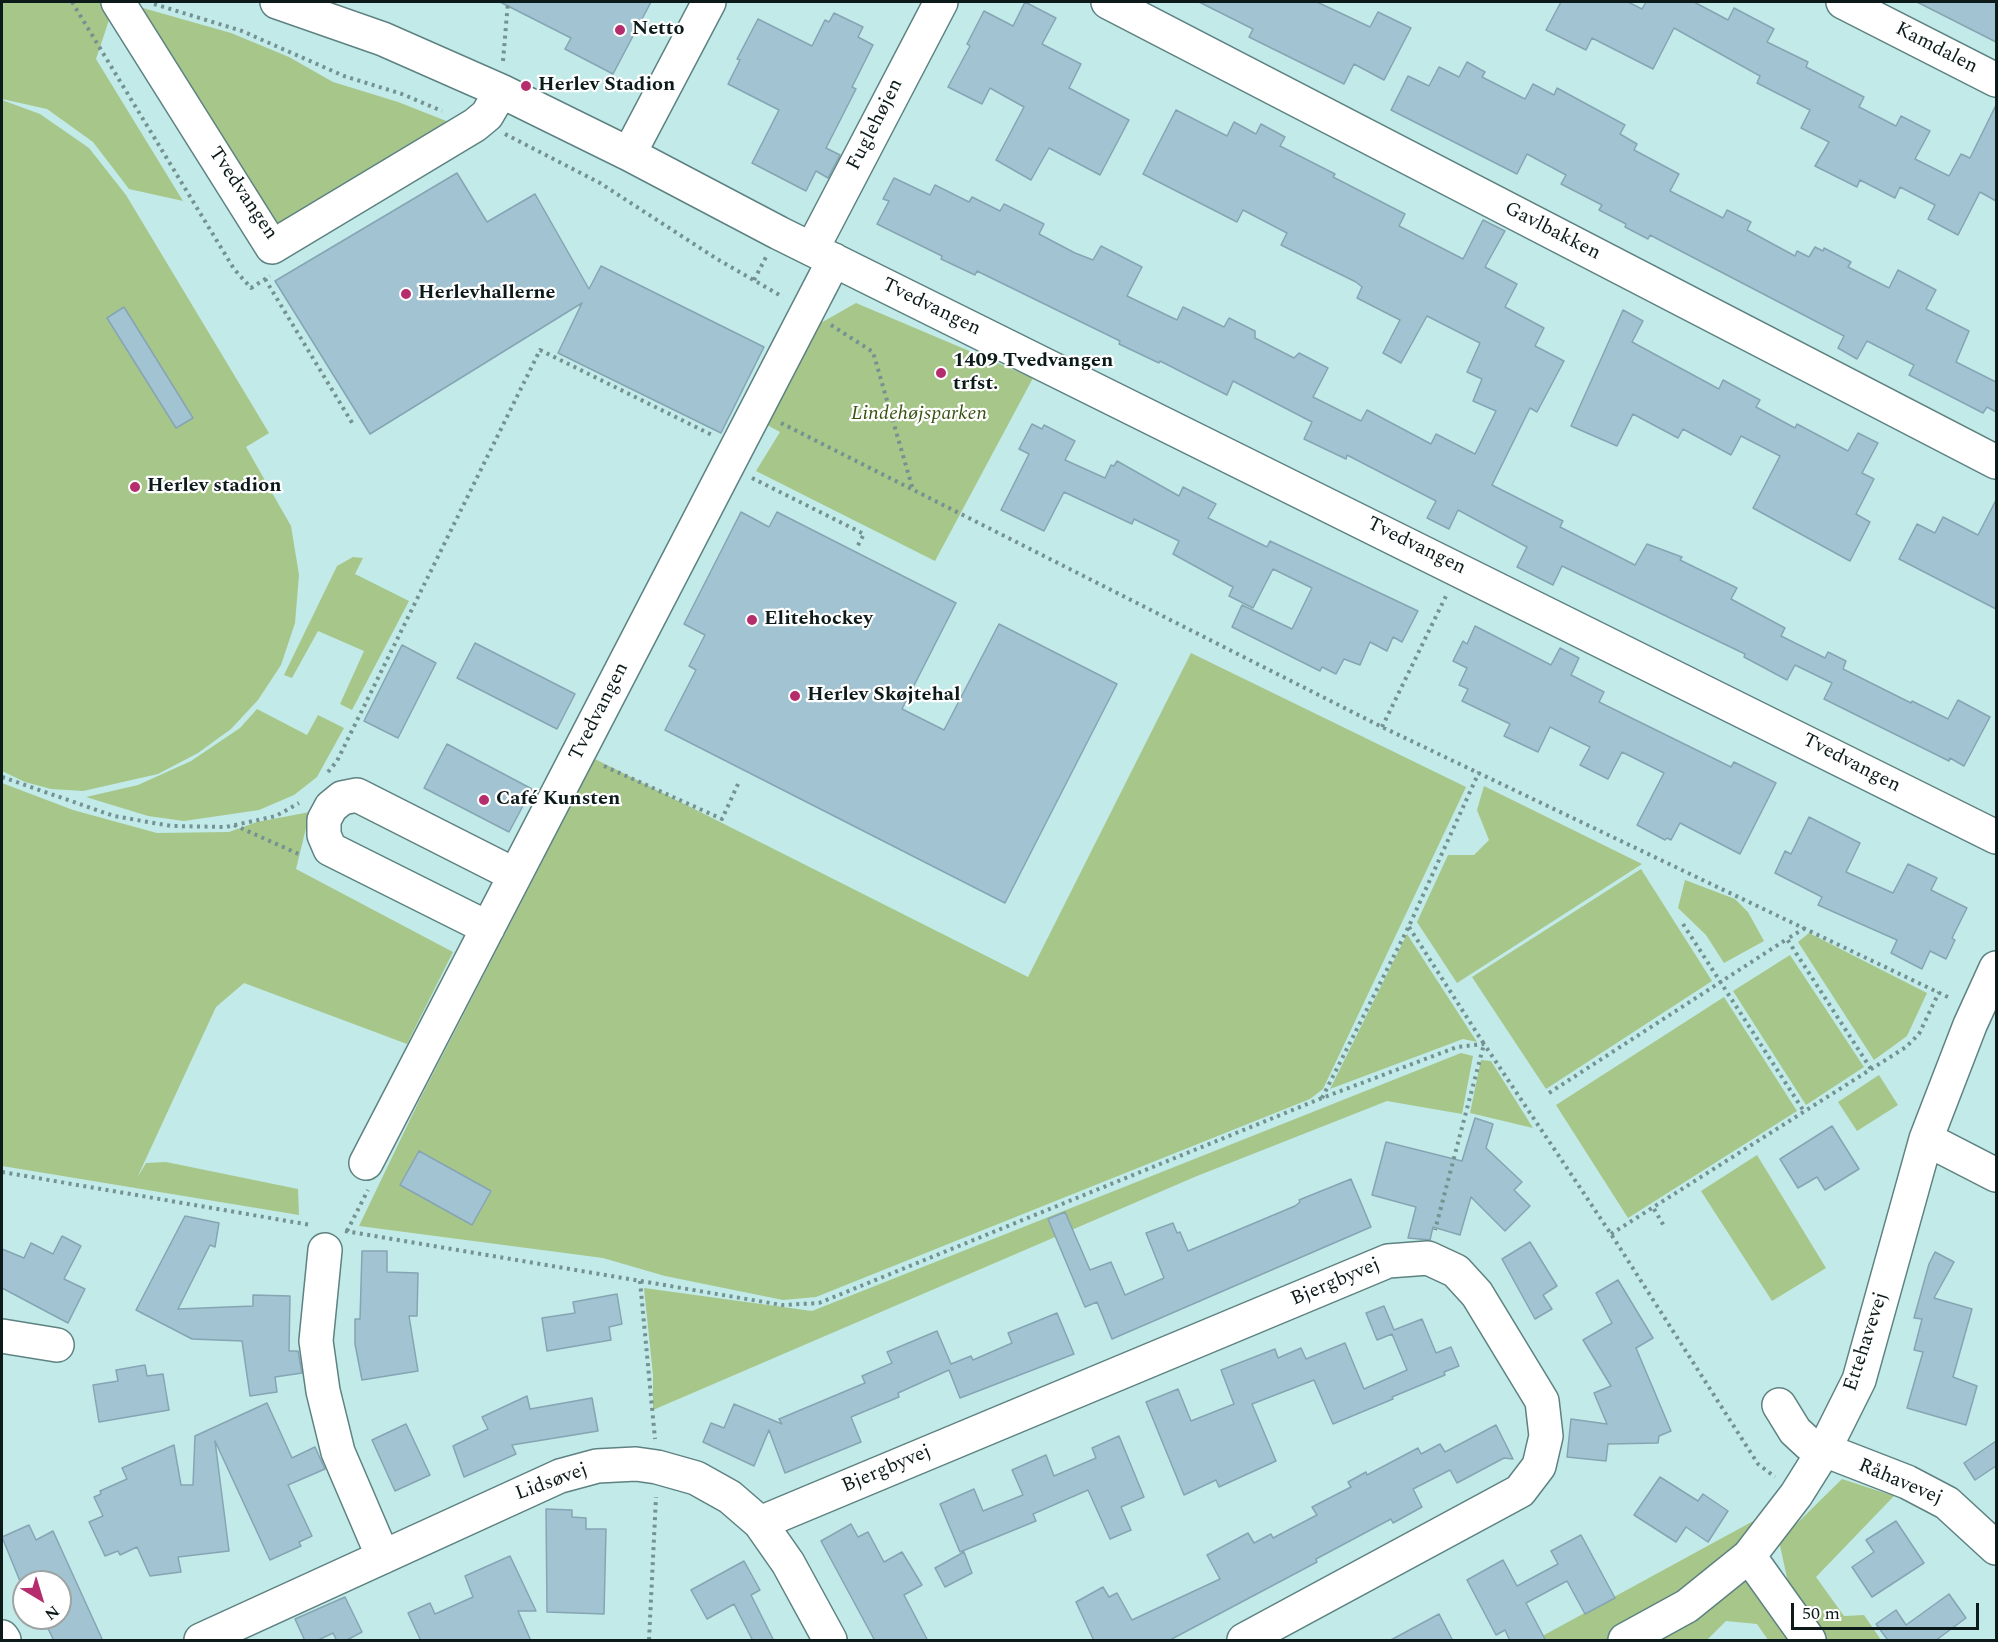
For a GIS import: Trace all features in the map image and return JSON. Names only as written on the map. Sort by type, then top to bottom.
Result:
[{"type":"street","name":"Tvedvangen","points":[[118,2],[272,247],[475,125],[487,115],[501,91]]},
{"type":"street","name":"Tvedvangen","points":[[277,2],[383,39],[501,91],[629,154],[823,255],[1460,569],[1996,837]]},
{"type":"street","points":[[629,154],[709,2]]},
{"type":"street","name":"Fuglehøjen","points":[[823,255],[941,2]]},
{"type":"street","name":"Gavlbakken","points":[[1108,2],[1996,462]]},
{"type":"street","name":"Kamdalen","points":[[1843,2],[1996,80]]},
{"type":"street","name":"Tvedvangen","points":[[366,1163],[807,311],[823,255]]},
{"type":"street","points":[[488,928],[330,849],[324,835],[324,820],[327,814],[342,798],[357,795],[515,875]]},
{"type":"street","name":"Ettehavevej","points":[[1625,1641],[1687,1606],[1749,1556],[1796,1495],[1823,1452],[1859,1380],[1926,1139],[1976,1011],[1996,968]]},
{"type":"street","points":[[1926,1139],[1996,1175]]},
{"type":"street","points":[[330,1234],[316,1341],[323,1391],[338,1452],[383,1557]]},
{"type":"street","name":"Bjergbyvej","points":[[760,1523],[1388,1261],[1428,1258],[1456,1271],[1477,1294],[1542,1401],[1546,1436],[1539,1466],[1520,1491],[1244,1641]]},
{"type":"street","points":[[2,1336],[57,1345]]},
{"type":"street","name":"Råhavevej","points":[[1779,1405],[1795,1431],[1809,1444],[1823,1452],[1906,1482],[1947,1503],[1996,1548]]},
{"type":"street","name":"Lidsøvej","points":[[201,1641],[560,1476],[597,1466],[636,1464],[657,1467],[696,1478],[730,1497],[760,1523],[788,1563],[830,1641]]},
{"type":"street","points":[[1749,1556],[1809,1641]]},
{"type":"street","points":[[2,1637],[4,1641]]},
{"type":"path","points":[[501,91],[508,2]]},
{"type":"path","points":[[265,279],[354,426]]},
{"type":"path","points":[[754,280],[873,352],[913,490]]},
{"type":"path","points":[[323,779],[342,750],[540,350],[864,534],[857,547]]},
{"type":"path","points":[[756,410],[1382,727],[1976,1011]]},
{"type":"path","points":[[1382,727],[1460,569]]},
{"type":"path","points":[[578,754],[722,819],[738,784]]},
{"type":"path","points":[[1322,1098],[1409,926],[1479,772]]},
{"type":"path","points":[[2,777],[114,816],[171,826],[234,825],[276,816],[301,802]]},
{"type":"path","points":[[234,825],[305,857],[330,849]]},
{"type":"path","points":[[1683,924],[1805,1113]]},
{"type":"path","points":[[1409,926],[1484,1044],[1611,1234],[1758,1464],[1796,1495]]},
{"type":"path","points":[[1549,1093],[1805,928]]},
{"type":"path","points":[[1787,939],[1872,1069]]},
{"type":"path","points":[[1611,1234],[1654,1209],[1906,1047],[1919,1034],[1939,992]]},
{"type":"path","points":[[2,1172],[330,1234],[782,1305],[819,1303],[1322,1098],[1457,1047],[1484,1044]]},
{"type":"path","points":[[1428,1258],[1484,1044]]},
{"type":"path","points":[[330,1234],[371,1185],[366,1163]]},
{"type":"path","points":[[1654,1209],[1664,1226]]},
{"type":"path","points":[[640,1281],[657,1467],[649,1641]]},
{"type":"green space","points":[[2,2],[104,2],[111,14],[96,59],[183,201],[129,189],[93,142],[47,109],[2,99]]},
{"type":"green space","points":[[136,6],[231,33],[289,57],[333,82],[398,102],[454,124],[286,230],[270,226]]},
{"type":"green space","name":"Herlev stadion","points":[[2,100],[40,114],[89,148],[126,195],[269,433],[246,447],[291,526],[299,575],[295,623],[281,665],[258,700],[231,729],[198,753],[158,774],[83,791],[51,789],[25,782],[2,771]]},
{"type":"green space","name":"Lindehøjsparken","points":[[856,303],[1033,378],[935,561],[756,471],[780,432],[767,425],[819,324]]},
{"type":"green space","points":[[353,557],[363,558],[355,574],[409,601],[352,710],[340,704],[364,651],[318,631],[292,678],[284,675],[337,566]]},
{"type":"green space","points":[[1191,653],[1466,787],[1323,1089],[1310,1099],[816,1297],[783,1300],[665,1276],[603,1258],[359,1226],[419,1101],[595,759],[1028,977]]},
{"type":"green space","points":[[257,709],[307,735],[318,715],[344,728],[317,777],[294,795],[259,810],[184,821],[148,816],[86,797],[138,785],[191,761],[240,728]]},
{"type":"green space","points":[[2,783],[73,810],[157,833],[229,832],[257,822],[310,812],[296,869],[453,952],[407,1044],[244,983],[216,1007],[137,1178],[146,1163],[166,1162],[298,1189],[299,1215],[2,1166]]},
{"type":"green space","points":[[1484,786],[1642,864],[1457,983],[1417,922],[1448,855],[1474,855],[1489,840],[1477,810]]},
{"type":"green space","points":[[1641,869],[1712,981],[1546,1089],[1472,977]]},
{"type":"green space","points":[[1685,880],[1735,899],[1748,912],[1764,941],[1724,963],[1706,935],[1678,908]]},
{"type":"green space","points":[[1809,933],[1927,993],[1907,1036],[1874,1060],[1798,942]]},
{"type":"green space","points":[[1407,934],[1477,1042],[1463,1039],[1330,1089]]},
{"type":"green space","points":[[1790,955],[1864,1067],[1806,1105],[1733,991]]},
{"type":"green space","points":[[1724,997],[1797,1111],[1628,1218],[1556,1105]]},
{"type":"green space","points":[[1461,1053],[1473,1056],[1462,1114],[1387,1101],[1197,1176],[653,1410],[653,1375],[644,1288],[812,1311]]},
{"type":"green space","points":[[1481,1060],[1491,1061],[1533,1128],[1470,1113]]},
{"type":"green space","points":[[1879,1075],[1898,1105],[1857,1131],[1838,1102]]},
{"type":"green space","points":[[1757,1155],[1826,1268],[1772,1301],[1701,1191]]},
{"type":"green space","points":[[1842,1479],[1894,1496],[1816,1577],[1844,1616],[1864,1615],[1881,1640],[1825,1640],[1789,1587],[1779,1541]]},
{"type":"green space","points":[[1757,1519],[1738,1550],[1610,1640],[1535,1640]]},
{"type":"green space","points":[[1752,1574],[1799,1640],[1768,1640],[1757,1624],[1726,1621],[1707,1640],[1654,1640]]},
{"type":"building","points":[[500,2],[651,2],[613,74],[565,49],[571,38]]},
{"type":"building","points":[[1025,2],[1056,18],[1042,44],[1081,64],[1069,88],[1129,120],[1100,175],[1049,148],[1031,180],[996,160],[1024,107],[990,88],[982,104],[948,87],[970,46],[967,44],[984,11],[1013,26]]},
{"type":"building","points":[[1199,2],[1317,2],[1370,27],[1378,12],[1411,28],[1384,80],[1354,64],[1344,84],[1249,37],[1253,29]]},
{"type":"building","points":[[1561,2],[1628,2],[1642,9],[1646,2],[1694,2],[1728,20],[1734,8],[1774,29],[1767,42],[1808,62],[1806,67],[1864,97],[1859,107],[1896,126],[1901,116],[1930,131],[1915,159],[1949,176],[1961,154],[1970,158],[1996,105],[1996,201],[1980,192],[1958,235],[1928,219],[1935,205],[1900,187],[1895,198],[1860,180],[1857,187],[1815,166],[1829,142],[1801,128],[1810,110],[1757,83],[1760,76],[1674,28],[1653,69],[1592,38],[1586,50],[1546,30]]},
{"type":"building","points":[[1917,2],[1996,2],[1996,42]]},
{"type":"building","points":[[834,13],[863,27],[858,37],[873,45],[852,87],[856,89],[826,148],[840,155],[828,178],[816,171],[806,191],[752,163],[779,110],[728,84],[740,60],[737,59],[758,19],[812,46],[825,20],[829,22]]},
{"type":"building","points":[[1467,62],[1485,72],[1482,77],[1525,99],[1533,84],[1554,95],[1557,88],[1625,125],[1620,134],[1637,144],[1634,150],[1679,174],[1670,191],[1723,218],[1727,210],[1751,222],[1747,230],[1795,256],[1797,251],[1809,257],[1815,247],[1823,251],[1824,248],[1851,262],[1848,267],[1889,288],[1898,270],[1936,290],[1926,309],[1969,331],[1956,362],[1996,382],[1996,412],[1987,407],[1983,413],[1909,375],[1914,365],[1867,341],[1857,359],[1838,348],[1844,336],[1650,235],[1648,239],[1625,227],[1626,224],[1599,210],[1602,205],[1561,184],[1566,175],[1527,154],[1517,174],[1391,110],[1408,76],[1429,86],[1439,67],[1459,77]]},
{"type":"building","points":[[1176,110],[1227,136],[1234,122],[1256,134],[1261,124],[1285,137],[1280,146],[1335,174],[1333,177],[1405,214],[1399,226],[1463,259],[1483,220],[1505,231],[1485,267],[1517,284],[1505,307],[1544,328],[1535,346],[1564,361],[1537,412],[1530,408],[1492,485],[1563,521],[1560,527],[1635,565],[1647,544],[1682,557],[1680,560],[1737,588],[1731,599],[1785,628],[1781,636],[1825,658],[1828,652],[1846,661],[1843,669],[1911,703],[1912,701],[1948,719],[1958,700],[1990,717],[1964,766],[1950,758],[1949,761],[1824,699],[1832,683],[1795,665],[1787,680],[1744,657],[1745,654],[1562,566],[1553,585],[1517,567],[1527,547],[1458,510],[1449,529],[1427,518],[1436,501],[1347,455],[1346,459],[1304,439],[1312,422],[1233,381],[1227,395],[1160,361],[1159,363],[1119,344],[1120,341],[977,271],[975,275],[941,259],[942,256],[877,224],[889,201],[883,199],[894,178],[930,195],[935,185],[969,202],[972,197],[1000,211],[1004,204],[1044,224],[1039,234],[1075,253],[1093,260],[1101,246],[1142,267],[1127,296],[1177,320],[1183,307],[1224,327],[1229,318],[1255,331],[1255,338],[1294,358],[1299,353],[1328,368],[1313,397],[1361,421],[1367,410],[1431,444],[1436,434],[1475,454],[1496,411],[1473,401],[1482,379],[1467,372],[1480,343],[1427,316],[1401,363],[1383,353],[1400,320],[1357,298],[1362,287],[1356,282],[1281,245],[1287,233],[1243,210],[1237,222],[1143,174]]},
{"type":"building","name":"Herlevhallerne","points":[[457,173],[487,222],[535,194],[589,289],[601,266],[764,347],[721,433],[558,353],[582,303],[370,434],[275,281]]},
{"type":"building","points":[[124,307],[193,418],[176,428],[107,318]]},
{"type":"building","points":[[1623,310],[1643,321],[1632,342],[1719,389],[1723,380],[1760,400],[1756,407],[1795,428],[1797,424],[1848,451],[1858,433],[1878,443],[1862,473],[1874,479],[1856,514],[1870,522],[1850,561],[1753,508],[1780,456],[1741,436],[1731,455],[1683,429],[1678,438],[1633,414],[1617,446],[1571,426]]},
{"type":"building","points":[[1032,424],[1042,429],[1044,425],[1075,441],[1065,460],[1105,478],[1111,465],[1114,466],[1117,461],[1179,496],[1183,487],[1216,504],[1208,518],[1267,547],[1270,541],[1418,611],[1402,642],[1393,637],[1387,651],[1370,642],[1360,665],[1344,659],[1336,674],[1322,667],[1320,671],[1232,627],[1242,605],[1292,629],[1312,588],[1273,569],[1253,608],[1229,596],[1233,587],[1173,554],[1179,541],[1134,519],[1132,524],[1064,492],[1044,531],[1001,510],[1029,454],[1019,449]]},
{"type":"building","points":[[1996,500],[1996,609],[1899,559],[1917,524],[1935,533],[1943,517],[1978,535]]},
{"type":"building","name":"Herlev Skøjtehal","points":[[741,512],[769,527],[777,512],[956,603],[902,709],[944,730],[999,624],[1117,684],[1005,903],[665,730],[696,670],[689,666],[705,635],[684,624]]},
{"type":"building","points":[[1475,626],[1551,665],[1560,648],[1579,658],[1571,675],[1604,692],[1599,702],[1731,767],[1734,762],[1776,783],[1740,854],[1680,823],[1671,840],[1667,838],[1665,840],[1637,825],[1664,773],[1622,752],[1608,779],[1580,765],[1590,747],[1550,727],[1538,752],[1504,736],[1510,724],[1462,701],[1468,689],[1459,685],[1467,668],[1453,661],[1463,641],[1467,644]]},
{"type":"building","points":[[475,643],[575,694],[557,729],[457,678]]},
{"type":"building","points":[[402,645],[436,663],[398,738],[364,721]]},
{"type":"building","points":[[447,744],[532,789],[509,832],[424,788]]},
{"type":"building","points":[[1809,817],[1860,843],[1846,872],[1893,893],[1908,864],[1937,878],[1931,890],[1967,908],[1952,938],[1955,940],[1946,959],[1930,951],[1922,969],[1891,953],[1897,940],[1818,905],[1822,897],[1775,873],[1785,851],[1791,854]]},
{"type":"building","points":[[1475,1118],[1493,1124],[1486,1148],[1522,1182],[1514,1190],[1530,1206],[1505,1231],[1471,1197],[1460,1235],[1433,1227],[1430,1240],[1408,1238],[1416,1207],[1372,1195],[1386,1142],[1462,1161]]},
{"type":"building","points":[[1832,1126],[1859,1169],[1825,1190],[1817,1177],[1798,1188],[1780,1159]]},
{"type":"building","points":[[419,1151],[491,1191],[472,1225],[400,1185]]},
{"type":"building","points":[[1351,1179],[1371,1227],[1112,1339],[1097,1302],[1085,1307],[1048,1219],[1065,1212],[1090,1270],[1111,1262],[1125,1295],[1164,1278],[1146,1233],[1173,1223],[1177,1233],[1180,1232],[1188,1251],[1295,1206],[1300,1202],[1299,1200]]},
{"type":"building","points":[[185,1216],[219,1223],[215,1247],[210,1245],[178,1309],[253,1306],[253,1295],[290,1296],[289,1351],[298,1351],[302,1373],[275,1377],[277,1392],[250,1396],[242,1341],[192,1339],[136,1310]]},
{"type":"building","points":[[62,1236],[81,1246],[64,1279],[85,1289],[68,1323],[2,1288],[2,1249],[24,1258],[31,1243],[53,1254]]},
{"type":"building","points":[[1530,1242],[1557,1286],[1543,1295],[1552,1309],[1535,1319],[1502,1259]]},
{"type":"building","points":[[362,1251],[387,1251],[387,1272],[418,1273],[417,1316],[409,1316],[418,1371],[362,1380],[355,1344],[355,1319],[360,1319]]},
{"type":"building","points":[[1935,1252],[1954,1262],[1934,1298],[1972,1309],[1953,1377],[1977,1386],[1966,1425],[1907,1408],[1923,1352],[1914,1350],[1922,1319],[1914,1318],[1929,1264]]},
{"type":"building","points":[[1618,1280],[1653,1338],[1636,1348],[1671,1431],[1659,1436],[1658,1443],[1608,1444],[1606,1461],[1567,1457],[1571,1419],[1607,1424],[1594,1393],[1611,1386],[1583,1340],[1612,1323],[1596,1293]]},
{"type":"building","points":[[617,1294],[622,1324],[609,1327],[611,1340],[547,1351],[542,1318],[575,1313],[573,1302]]},
{"type":"building","points":[[1384,1306],[1394,1330],[1422,1319],[1436,1353],[1451,1347],[1459,1366],[1444,1372],[1445,1375],[1392,1397],[1393,1399],[1333,1424],[1314,1380],[1252,1404],[1276,1461],[1219,1487],[1216,1480],[1184,1495],[1146,1402],[1178,1389],[1191,1421],[1234,1404],[1221,1370],[1275,1349],[1278,1358],[1301,1348],[1306,1359],[1345,1343],[1364,1389],[1407,1370],[1392,1334],[1377,1340],[1366,1313]]},
{"type":"building","points":[[1057,1313],[1074,1354],[960,1398],[949,1370],[898,1393],[899,1397],[851,1417],[861,1442],[785,1473],[769,1430],[754,1466],[703,1442],[711,1423],[724,1428],[734,1404],[782,1424],[779,1419],[865,1383],[862,1376],[892,1363],[887,1352],[937,1331],[951,1364],[971,1356],[973,1360],[1012,1343],[1008,1333]]},
{"type":"building","points":[[145,1365],[147,1376],[163,1374],[169,1410],[99,1422],[93,1385],[118,1381],[116,1370]]},
{"type":"building","points":[[527,1396],[530,1409],[592,1398],[598,1431],[512,1445],[516,1454],[464,1477],[453,1446],[488,1429],[482,1417]]},
{"type":"building","points":[[267,1403],[292,1458],[315,1447],[325,1469],[288,1485],[312,1536],[299,1542],[301,1546],[270,1560],[215,1441],[229,1551],[178,1557],[181,1572],[150,1576],[137,1547],[120,1555],[118,1551],[105,1556],[89,1522],[103,1516],[94,1497],[101,1494],[100,1491],[127,1479],[122,1468],[174,1445],[181,1485],[193,1485],[195,1436]]},
{"type":"building","points":[[406,1424],[430,1475],[395,1491],[372,1440]]},
{"type":"building","points":[[1496,1425],[1513,1459],[1504,1458],[1457,1483],[1450,1470],[1413,1489],[1422,1507],[1393,1523],[1391,1519],[1316,1559],[1317,1562],[1168,1641],[1094,1641],[1076,1602],[1103,1587],[1109,1597],[1117,1593],[1132,1620],[1220,1579],[1207,1555],[1248,1533],[1254,1543],[1271,1534],[1273,1538],[1317,1515],[1312,1507],[1351,1487],[1348,1482],[1366,1472],[1367,1475],[1418,1448],[1421,1454],[1440,1444],[1445,1452]]},
{"type":"building","points":[[1119,1436],[1144,1497],[1121,1507],[1131,1530],[1110,1539],[1088,1490],[1033,1514],[1036,1521],[960,1552],[940,1504],[974,1489],[983,1511],[1023,1495],[1012,1470],[1046,1455],[1054,1476],[1096,1458],[1092,1448]]},
{"type":"building","points":[[1996,1441],[1996,1466],[1975,1480],[1964,1463]]},
{"type":"building","points":[[1660,1477],[1698,1501],[1703,1494],[1728,1511],[1708,1542],[1686,1527],[1676,1542],[1634,1515]]},
{"type":"building","points":[[546,1509],[572,1510],[572,1517],[586,1518],[586,1529],[606,1529],[604,1614],[547,1612]]},
{"type":"building","points":[[1896,1521],[1924,1563],[1872,1597],[1852,1567],[1874,1552],[1866,1540]]},
{"type":"building","points":[[851,1524],[858,1537],[868,1532],[884,1562],[902,1552],[922,1585],[904,1595],[928,1641],[875,1641],[821,1541]]},
{"type":"building","points":[[29,1525],[36,1540],[53,1531],[71,1570],[15,1570],[2,1537]]},
{"type":"building","points":[[1581,1535],[1615,1598],[1585,1614],[1567,1581],[1526,1603],[1546,1641],[1510,1641],[1505,1630],[1496,1635],[1467,1580],[1503,1560],[1517,1586],[1558,1564],[1551,1551]]},
{"type":"building","points":[[964,1552],[972,1573],[945,1587],[935,1568]]},
{"type":"building","points":[[510,1556],[536,1611],[518,1611],[531,1641],[421,1641],[408,1613],[430,1603],[435,1614],[473,1597],[465,1576]]},
{"type":"building","points":[[744,1561],[760,1590],[751,1595],[774,1641],[753,1641],[734,1604],[707,1619],[691,1590]]},
{"type":"building","points":[[72,1573],[103,1641],[54,1641],[49,1630],[72,1630]]},
{"type":"building","points":[[1949,1594],[1966,1618],[1935,1641],[1884,1641],[1887,1639],[1876,1624],[1896,1610],[1906,1625]]},
{"type":"building","points":[[345,1597],[362,1632],[345,1641],[337,1641],[333,1633],[316,1641],[305,1641],[295,1619]]},
{"type":"building","points":[[1439,1614],[1453,1641],[1389,1641]]},
{"type":"place","name":"Netto","points":[[620,30]]},
{"type":"place","name":"Herlev Stadion","points":[[526,86]]},
{"type":"place","name":"Herlevhallerne","points":[[406,294]]},
{"type":"place","name":"1409 Tvedvangen trfst.","points":[[941,373]]},
{"type":"place","name":"Herlev stadion","points":[[135,487]]},
{"type":"place","name":"Elitehockey","points":[[752,620]]},
{"type":"place","name":"Herlev Skøjtehal","points":[[795,696]]},
{"type":"place","name":"Café Kunsten","points":[[484,800]]}]
